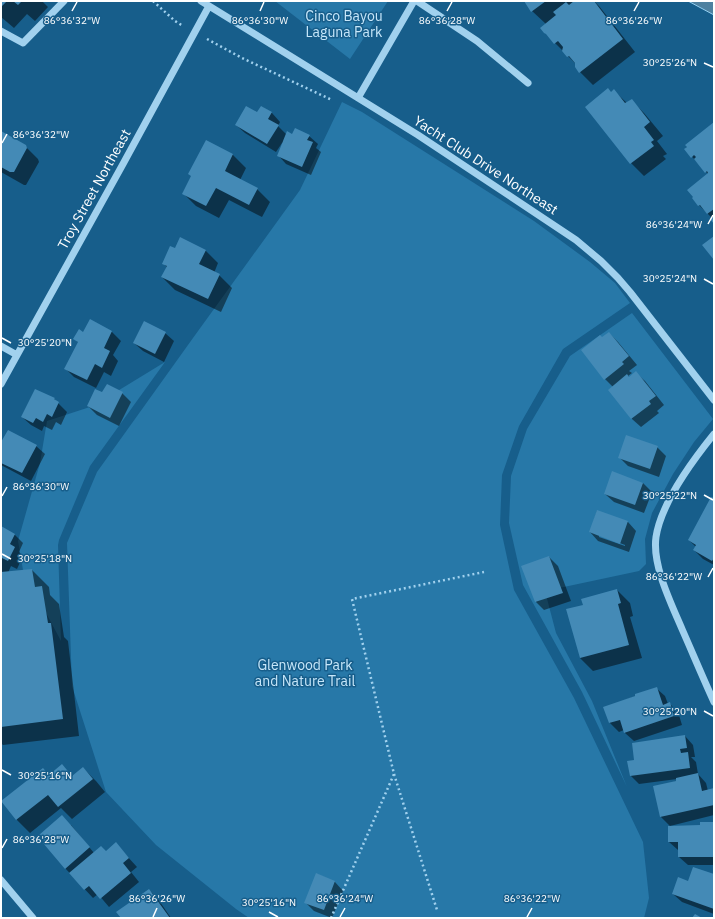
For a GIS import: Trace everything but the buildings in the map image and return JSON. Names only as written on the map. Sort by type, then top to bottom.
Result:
[{"type":"street","points":[[1,31],[23,43],[64,1]]},
{"type":"street","name":"Yacht Club Drive Northeast","points":[[201,1],[418,135],[576,240],[601,261],[618,278],[714,400]]},
{"type":"street","points":[[358,98],[414,1]]},
{"type":"street","points":[[417,1],[477,41],[528,83]]},
{"type":"street","name":"Troy Street Northeast","points":[[1,384],[209,6]]},
{"type":"street","points":[[1,346],[17,355]]},
{"type":"street","points":[[714,434],[678,486],[661,518],[656,538],[656,559],[671,604],[714,702]]},
{"type":"street","points":[[1,880],[33,918]]},
{"type":"path","points":[[153,1],[175,21],[195,33],[242,58],[335,102]]},
{"type":"path","points":[[438,910],[394,774],[352,599],[484,572]]},
{"type":"path","points":[[331,918],[394,774]]},
{"type":"green space","name":"Cinco Bayou Laguna Park","points":[[275,1],[388,1],[350,59]]},
{"type":"green space","name":"Glenwood Park and Nature Trail","points":[[342,102],[362,112],[534,221],[590,262],[615,283],[630,303],[563,349],[519,426],[502,475],[500,525],[514,590],[574,698],[643,842],[649,898],[644,918],[249,918],[156,845],[106,792],[72,686],[67,543],[97,472],[300,190]]},
{"type":"green space","points":[[632,313],[713,419],[694,442],[673,474],[652,513],[645,539],[646,564],[639,571],[545,591],[556,633],[592,701],[627,787],[582,692],[523,585],[509,523],[511,476],[527,429],[570,356]]},
{"type":"green space","points":[[165,362],[90,466],[59,540],[61,641],[23,570],[18,541],[40,463],[47,421],[93,406]]},
{"type":"shaded area","points":[[688,1],[714,1],[714,15]]}]
